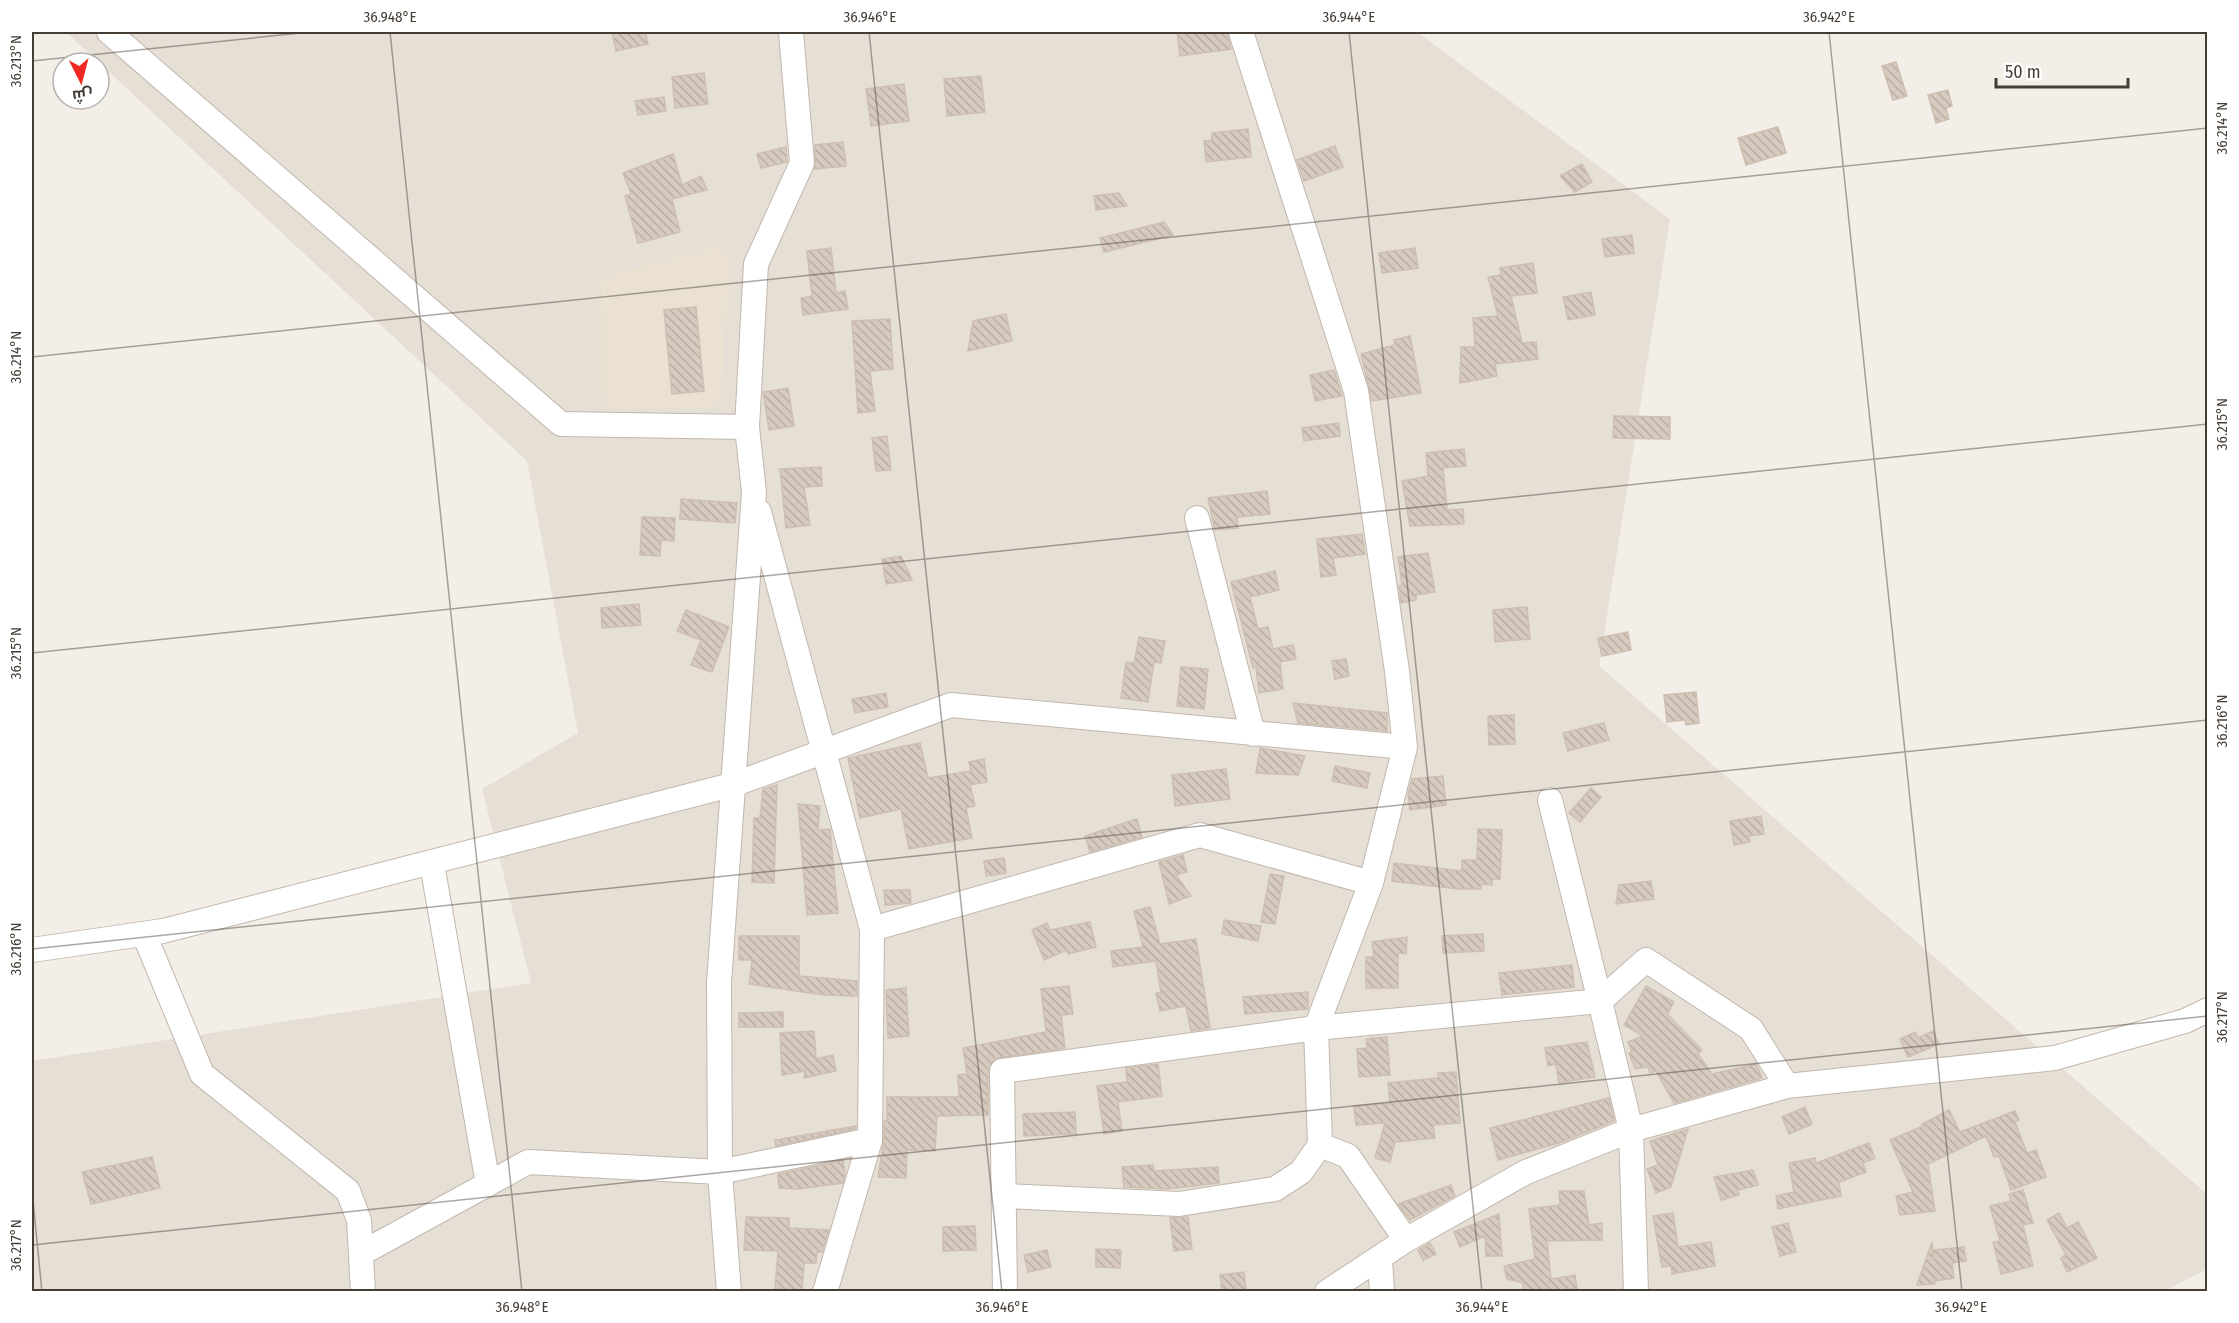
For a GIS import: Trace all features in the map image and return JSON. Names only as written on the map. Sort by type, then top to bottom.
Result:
[{"type":"street","points":[[109,32],[561,423],[747,427]]},
{"type":"street","points":[[791,32],[802,163],[756,264],[747,427],[754,492],[826,751],[872,929],[870,1140],[825,1292]]},
{"type":"street","points":[[1005,1196],[1179,1204],[1275,1189],[1301,1172],[1320,1145],[1316,1028],[1371,883],[1405,747],[1397,671],[1356,391],[1241,32]]},
{"type":"street","points":[[729,1292],[720,1172],[719,983],[735,784],[754,492]]},
{"type":"street","points":[[1197,518],[1253,734]]},
{"type":"street","points":[[32,951],[144,934],[432,864],[735,784],[951,705],[1405,747]]},
{"type":"street","points":[[1550,800],[1631,1130],[1636,1292]]},
{"type":"street","points":[[872,929],[1200,835],[1371,883]]},
{"type":"street","points":[[432,864],[488,1184]]},
{"type":"street","points":[[144,934],[202,1074],[348,1191],[359,1220],[363,1292]]},
{"type":"street","points":[[1005,1292],[1002,1071],[1316,1028],[1600,1001],[1646,960],[1751,1029],[1787,1086]]},
{"type":"street","points":[[1327,1292],[1380,1260],[1406,1240],[1526,1172],[1631,1130],[1787,1086],[2055,1058],[2185,1021],[2208,1010]]},
{"type":"street","points":[[362,1253],[528,1162],[720,1172],[870,1140]]},
{"type":"street","points":[[1320,1145],[1348,1156],[1406,1240]]},
{"type":"street","points":[[1380,1260],[1382,1292]]},
{"type":"shaded area","points":[[66,32],[1417,32],[1670,219],[1599,666],[2208,1195],[2207,1269],[2163,1292],[32,1292],[32,1061],[531,983],[482,789],[578,733],[527,461],[111,74],[111,51],[86,51]]},
{"type":"shaded area","points":[[718,246],[730,261],[721,399],[710,408],[602,409],[601,277]]},
{"type":"building","points":[[612,32],[645,32],[648,44],[616,51]]},
{"type":"building","points":[[1177,32],[1227,32],[1231,49],[1180,56]]},
{"type":"building","points":[[1896,62],[1907,96],[1893,100],[1882,66]]},
{"type":"building","points":[[704,73],[708,104],[675,108],[672,77]]},
{"type":"building","points":[[981,76],[985,112],[947,116],[944,79]]},
{"type":"building","points":[[904,84],[909,121],[871,126],[866,89]]},
{"type":"building","points":[[1948,90],[1952,106],[1946,108],[1949,119],[1936,123],[1928,95]]},
{"type":"building","points":[[664,97],[666,111],[638,115],[635,101]]},
{"type":"building","points":[[1778,127],[1786,153],[1746,165],[1738,138]]},
{"type":"building","points":[[1248,129],[1251,157],[1206,162],[1204,141],[1212,140],[1212,133]]},
{"type":"building","points":[[843,142],[846,166],[815,169],[815,145]]},
{"type":"building","points":[[1335,146],[1343,167],[1304,181],[1297,160]]},
{"type":"building","points":[[786,147],[787,162],[761,168],[757,154]]},
{"type":"building","points":[[673,154],[682,185],[701,176],[707,190],[672,199],[680,232],[638,243],[625,196],[631,194],[623,173]]},
{"type":"building","points":[[1582,164],[1592,182],[1575,192],[1560,176]]},
{"type":"building","points":[[1119,193],[1127,206],[1096,210],[1094,196]]},
{"type":"building","points":[[1164,222],[1173,235],[1104,252],[1100,238]]},
{"type":"building","points":[[1632,235],[1634,253],[1605,257],[1602,239]]},
{"type":"building","points":[[831,248],[836,293],[845,291],[848,309],[803,315],[801,298],[812,296],[807,251]]},
{"type":"building","points":[[1415,248],[1418,268],[1382,273],[1379,253]]},
{"type":"building","points":[[1533,263],[1537,293],[1511,296],[1522,343],[1536,342],[1538,359],[1495,364],[1497,376],[1460,383],[1461,347],[1475,347],[1473,318],[1498,316],[1488,277],[1501,275],[1500,268]]},
{"type":"building","points":[[1591,292],[1595,315],[1568,320],[1563,297]]},
{"type":"building","points":[[696,307],[704,391],[672,394],[664,310]]},
{"type":"building","points":[[1006,314],[1012,341],[968,351],[973,321]]},
{"type":"building","points":[[890,319],[893,369],[870,371],[875,411],[858,413],[852,321]]},
{"type":"building","points":[[1410,336],[1421,393],[1372,401],[1361,354],[1395,345],[1394,340]]},
{"type":"building","points":[[1334,370],[1342,396],[1315,401],[1310,375]]},
{"type":"building","points":[[788,388],[794,426],[769,430],[763,392]]},
{"type":"building","points":[[1614,416],[1670,417],[1670,439],[1613,438]]},
{"type":"building","points":[[1339,423],[1340,436],[1304,441],[1302,428]]},
{"type":"building","points":[[887,436],[891,470],[876,471],[872,438]]},
{"type":"building","points":[[1464,449],[1466,466],[1443,468],[1447,510],[1463,509],[1464,524],[1410,526],[1402,481],[1428,476],[1426,453]]},
{"type":"building","points":[[821,467],[822,486],[804,487],[810,525],[786,528],[780,469]]},
{"type":"building","points":[[1267,491],[1270,514],[1237,517],[1238,528],[1215,530],[1208,498]]},
{"type":"building","points":[[681,499],[737,503],[735,523],[680,519]]},
{"type":"building","points":[[642,517],[675,518],[674,541],[661,540],[660,556],[640,555]]},
{"type":"building","points":[[1362,534],[1365,554],[1333,558],[1336,575],[1321,577],[1317,539]]},
{"type":"building","points":[[1428,553],[1435,592],[1416,595],[1416,600],[1401,603],[1399,586],[1402,585],[1398,557]]},
{"type":"building","points":[[901,556],[912,580],[886,584],[882,559]]},
{"type":"building","points":[[1275,571],[1279,590],[1250,597],[1258,629],[1268,627],[1273,649],[1293,645],[1296,659],[1280,662],[1283,689],[1259,693],[1256,667],[1253,668],[1231,582]]},
{"type":"building","points":[[639,604],[641,625],[602,628],[601,608]]},
{"type":"building","points":[[1527,607],[1530,639],[1495,642],[1493,610]]},
{"type":"building","points":[[686,610],[729,627],[712,672],[691,665],[701,640],[677,631]]},
{"type":"building","points":[[1628,632],[1631,650],[1602,656],[1598,638]]},
{"type":"building","points":[[1139,637],[1165,641],[1161,663],[1154,662],[1148,702],[1121,698],[1126,662],[1134,663]]},
{"type":"building","points":[[1346,659],[1349,676],[1335,679],[1332,661]]},
{"type":"building","points":[[1181,667],[1208,669],[1204,709],[1177,706]]},
{"type":"building","points":[[1696,692],[1699,723],[1686,725],[1685,720],[1667,722],[1664,695]]},
{"type":"building","points":[[886,693],[888,707],[855,713],[852,699]]},
{"type":"building","points":[[1293,703],[1387,713],[1387,731],[1298,723]]},
{"type":"building","points":[[1514,715],[1515,744],[1489,745],[1488,716]]},
{"type":"building","points":[[1604,723],[1609,740],[1568,751],[1563,733]]},
{"type":"building","points":[[920,743],[928,778],[971,771],[969,762],[984,759],[987,782],[970,785],[975,806],[966,808],[972,838],[909,849],[901,809],[860,818],[848,758]]},
{"type":"building","points":[[1260,748],[1305,756],[1298,775],[1256,773]]},
{"type":"building","points":[[1335,766],[1370,773],[1367,788],[1332,781]]},
{"type":"building","points":[[1226,769],[1230,799],[1175,806],[1172,775]]},
{"type":"building","points":[[1443,776],[1446,805],[1410,810],[1408,794],[1412,779]]},
{"type":"building","points":[[777,785],[774,883],[752,882],[754,818],[760,818],[763,789]]},
{"type":"building","points":[[1591,788],[1601,797],[1580,822],[1569,813]]},
{"type":"building","points":[[798,804],[820,806],[818,830],[830,829],[838,913],[807,915]]},
{"type":"building","points":[[1761,816],[1764,834],[1749,836],[1750,842],[1734,845],[1730,821]]},
{"type":"building","points":[[1137,819],[1142,837],[1090,852],[1085,836]]},
{"type":"building","points":[[1478,829],[1502,830],[1500,879],[1492,879],[1492,885],[1481,884],[1481,889],[1458,889],[1392,881],[1394,863],[1462,871],[1462,860],[1477,860]]},
{"type":"building","points":[[1183,855],[1187,872],[1176,875],[1191,896],[1169,904],[1159,862]]},
{"type":"building","points":[[1004,858],[1006,873],[986,876],[984,861]]},
{"type":"building","points":[[1270,874],[1284,876],[1275,924],[1261,922]]},
{"type":"building","points":[[1651,881],[1654,899],[1616,904],[1619,885]]},
{"type":"building","points":[[884,890],[910,890],[911,903],[885,905]]},
{"type":"building","points":[[1150,907],[1160,944],[1196,939],[1210,1028],[1191,1031],[1186,1006],[1160,1011],[1156,993],[1161,993],[1156,961],[1113,967],[1111,951],[1143,947],[1134,911]]},
{"type":"building","points":[[1224,920],[1261,926],[1258,941],[1222,934]]},
{"type":"building","points":[[1090,922],[1096,947],[1068,954],[1067,950],[1044,960],[1032,930],[1047,923],[1050,930]]},
{"type":"building","points":[[1483,934],[1484,951],[1443,953],[1442,936]]},
{"type":"building","points":[[739,936],[799,936],[799,976],[857,981],[857,996],[824,995],[749,984],[752,960],[739,960]]},
{"type":"building","points":[[1407,937],[1406,954],[1398,953],[1398,988],[1366,988],[1366,957],[1374,957],[1372,942]]},
{"type":"building","points":[[1572,965],[1574,987],[1502,995],[1499,973]]},
{"type":"building","points":[[1069,986],[1073,1014],[1061,1015],[1065,1048],[994,1059],[988,1071],[988,1115],[937,1116],[935,1151],[907,1150],[906,1178],[878,1177],[884,1140],[884,1121],[887,1121],[887,1097],[959,1097],[958,1075],[967,1074],[963,1048],[1046,1032],[1041,989]]},
{"type":"building","points":[[1646,986],[1674,1002],[1667,1014],[1702,1050],[1698,1054],[1712,1074],[1756,1064],[1762,1078],[1674,1103],[1656,1071],[1650,1073],[1648,1067],[1635,1069],[1629,1053],[1632,1052],[1628,1042],[1643,1036],[1624,1025]]},
{"type":"building","points":[[906,988],[909,1036],[888,1038],[886,990]]},
{"type":"building","points":[[1308,992],[1308,1009],[1245,1014],[1243,997]]},
{"type":"building","points":[[783,1012],[783,1027],[739,1027],[739,1013]]},
{"type":"building","points":[[814,1031],[816,1059],[833,1055],[836,1071],[804,1078],[805,1071],[782,1075],[780,1033]]},
{"type":"building","points":[[1933,1031],[1939,1044],[1908,1057],[1900,1039],[1915,1032],[1918,1038]]},
{"type":"building","points":[[1387,1037],[1390,1075],[1359,1077],[1357,1049],[1367,1048],[1366,1039]]},
{"type":"building","points":[[1587,1042],[1595,1077],[1559,1083],[1556,1064],[1548,1066],[1545,1048]]},
{"type":"building","points":[[1158,1064],[1162,1096],[1118,1102],[1122,1131],[1104,1134],[1097,1086],[1127,1082],[1126,1068]]},
{"type":"building","points":[[1456,1072],[1460,1123],[1433,1125],[1435,1138],[1395,1142],[1390,1162],[1375,1158],[1385,1123],[1356,1125],[1354,1106],[1390,1103],[1388,1083],[1438,1078],[1438,1073]]},
{"type":"building","points":[[1609,1098],[1614,1121],[1559,1143],[1498,1160],[1490,1128]]},
{"type":"building","points":[[1805,1107],[1812,1124],[1789,1134],[1782,1117]]},
{"type":"building","points":[[1949,1110],[1960,1132],[2015,1111],[2019,1120],[2015,1122],[2027,1153],[2036,1150],[2046,1177],[2011,1190],[1999,1156],[1994,1157],[1986,1136],[1928,1164],[1935,1211],[1900,1215],[1896,1196],[1913,1192],[1890,1140],[1923,1126],[1922,1124]]},
{"type":"building","points":[[1075,1112],[1076,1134],[1024,1136],[1023,1114]]},
{"type":"building","points":[[856,1126],[855,1129],[776,1146],[775,1140]]},
{"type":"building","points":[[1688,1129],[1671,1187],[1656,1193],[1647,1169],[1658,1165],[1650,1141]]},
{"type":"building","points":[[1869,1143],[1875,1158],[1863,1163],[1866,1172],[1839,1182],[1841,1196],[1778,1209],[1776,1196],[1794,1192],[1789,1163],[1815,1158],[1816,1163]]},
{"type":"building","points":[[152,1157],[160,1188],[91,1204],[82,1172]]},
{"type":"building","points":[[843,1160],[845,1173],[843,1183],[798,1189],[779,1188],[778,1174]]},
{"type":"building","points":[[1153,1165],[1154,1171],[1218,1167],[1219,1183],[1167,1189],[1124,1187],[1122,1167]]},
{"type":"building","points":[[1753,1170],[1758,1185],[1738,1190],[1739,1195],[1721,1200],[1714,1177]]},
{"type":"building","points":[[1451,1185],[1455,1196],[1410,1220],[1398,1204]]},
{"type":"building","points":[[2023,1190],[2033,1223],[2023,1225],[2033,1266],[2001,1274],[1993,1242],[2000,1241],[1990,1206],[2011,1201],[2009,1194]]},
{"type":"building","points":[[1559,1191],[1584,1191],[1589,1225],[1602,1223],[1602,1240],[1547,1241],[1551,1279],[1575,1275],[1577,1289],[1523,1292],[1523,1283],[1507,1279],[1504,1266],[1535,1259],[1529,1209],[1560,1205]]},
{"type":"building","points":[[1673,1213],[1678,1247],[1711,1242],[1715,1266],[1672,1274],[1671,1266],[1662,1267],[1653,1216]]},
{"type":"building","points":[[2059,1213],[2067,1228],[2078,1222],[2097,1258],[2067,1272],[2061,1258],[2066,1255],[2047,1220]]},
{"type":"building","points":[[1499,1214],[1502,1256],[1486,1256],[1485,1236],[1460,1247],[1454,1232]]},
{"type":"building","points":[[746,1217],[789,1218],[789,1228],[829,1230],[822,1252],[817,1252],[816,1263],[804,1263],[802,1291],[775,1289],[778,1251],[744,1250]]},
{"type":"building","points":[[1188,1217],[1192,1249],[1174,1251],[1170,1218]]},
{"type":"building","points":[[1788,1223],[1796,1252],[1780,1256],[1772,1227]]},
{"type":"building","points":[[975,1226],[976,1250],[943,1251],[943,1227]]},
{"type":"building","points":[[1932,1242],[1933,1260],[1934,1250],[1964,1247],[1966,1261],[1952,1263],[1954,1278],[1934,1281],[1935,1284],[1917,1285]]},
{"type":"building","points":[[1430,1243],[1436,1254],[1423,1260],[1418,1250]]},
{"type":"building","points":[[1096,1249],[1121,1250],[1120,1268],[1096,1267]]},
{"type":"building","points":[[1047,1250],[1051,1267],[1028,1272],[1024,1255]]},
{"type":"building","points":[[1244,1272],[1246,1292],[1222,1292],[1220,1275]]}]
